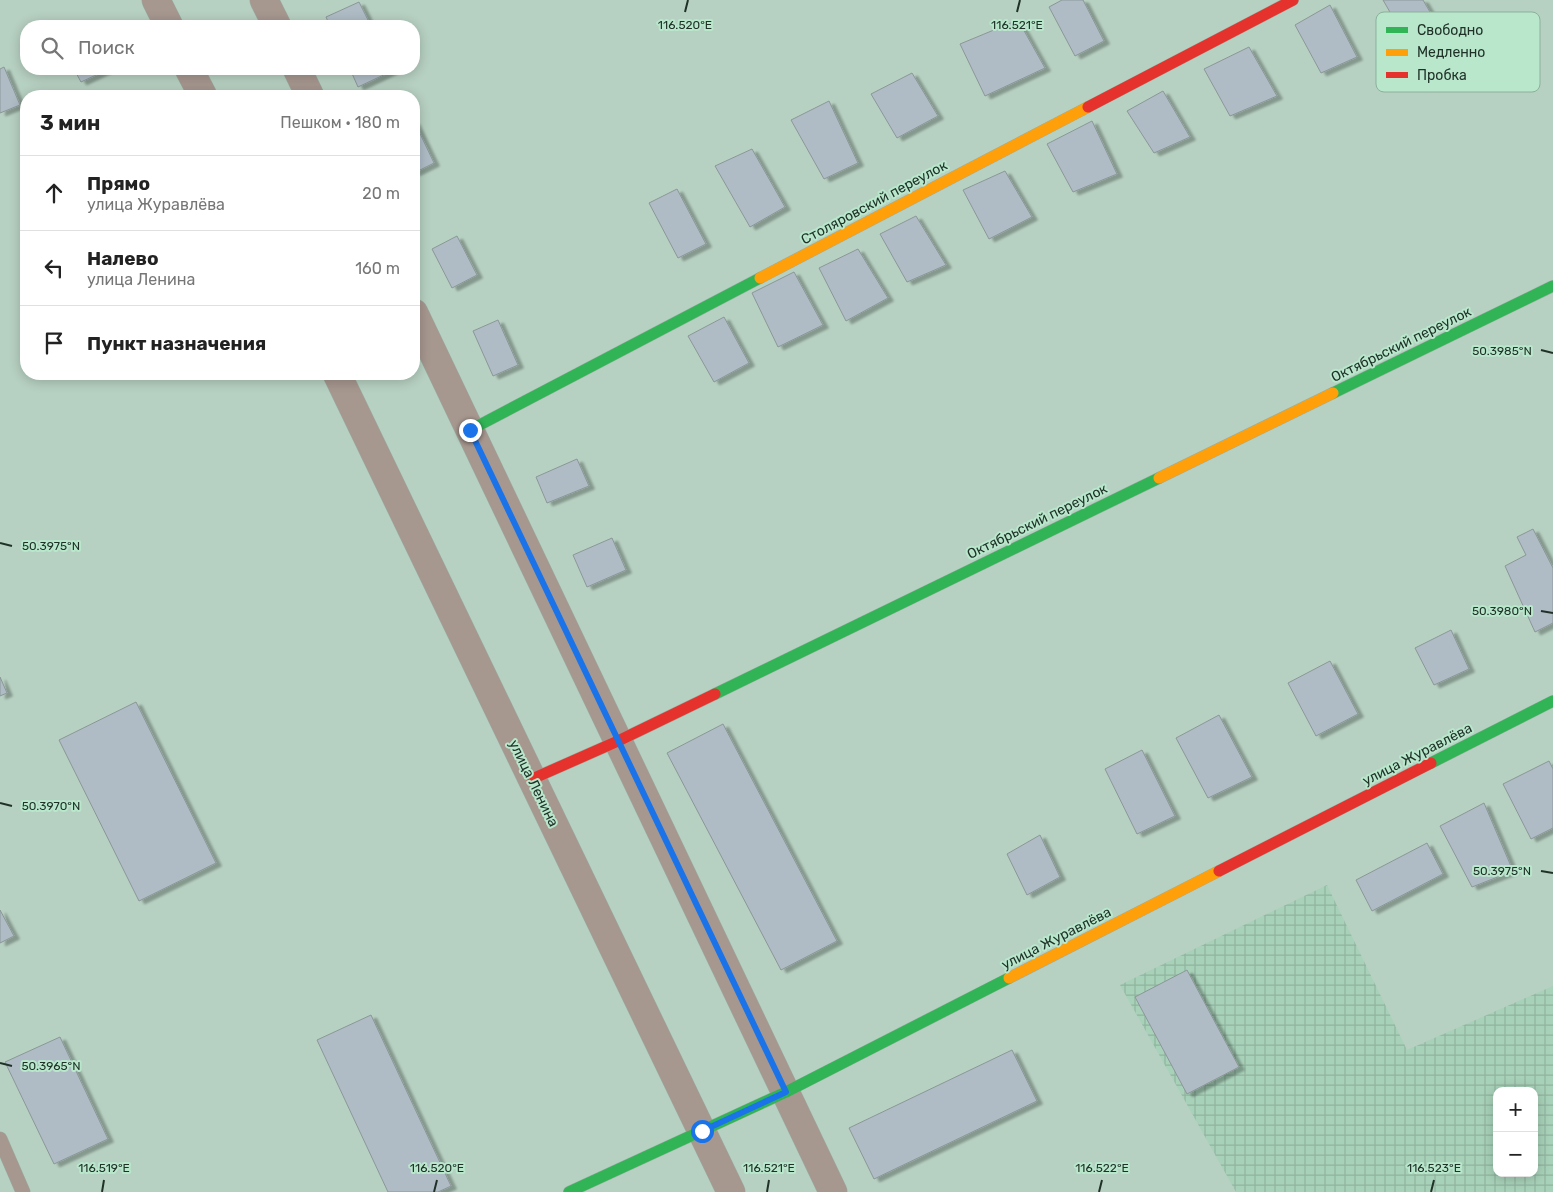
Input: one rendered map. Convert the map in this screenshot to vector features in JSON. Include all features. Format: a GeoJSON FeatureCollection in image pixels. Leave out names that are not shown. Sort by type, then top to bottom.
{"type":"FeatureCollection","features":[{"type":"Feature","properties":{"kind":"street"},"geometry":{"type":"LineString","coordinates":[[156,0],[166,20]]}},
{"type":"Feature","properties":{"kind":"street"},"geometry":{"type":"LineString","coordinates":[[264,0],[273,20]]}},
{"type":"Feature","properties":{"kind":"street","name":"Столяровский переулок"},"geometry":{"type":"LineString","coordinates":[[470,430],[1293,0]]}},
{"type":"Feature","properties":{"kind":"street"},"geometry":{"type":"LineString","coordinates":[[193,75],[200,90]]}},
{"type":"Feature","properties":{"kind":"street"},"geometry":{"type":"LineString","coordinates":[[300,75],[307,90]]}},
{"type":"Feature","properties":{"kind":"street","name":"Октябрьский переулок"},"geometry":{"type":"LineString","coordinates":[[532,779],[618,741],[1553,286]]}},
{"type":"Feature","properties":{"kind":"street"},"geometry":{"type":"LineString","coordinates":[[420,326],[834,1192]]}},
{"type":"Feature","properties":{"kind":"street","name":"улица Ленина"},"geometry":{"type":"LineString","coordinates":[[340,380],[731,1192]]}},
{"type":"Feature","properties":{"kind":"street","name":"улица Журавлёва"},"geometry":{"type":"LineString","coordinates":[[569,1192],[786,1092],[1553,702]]}},
{"type":"Feature","properties":{"kind":"lane"},"geometry":{"type":"LineString","coordinates":[[0,1139],[23,1192]]}},
{"type":"Feature","properties":{"kind":"shaded area"},"geometry":{"type":"Polygon","coordinates":[[[1327,885],[1407,1050],[1553,986],[1553,1192],[1236,1192],[1120,985],[1327,885]]]}},
{"type":"Feature","properties":{"kind":"building"},"geometry":{"type":"Polygon","coordinates":[[[1062,0],[1083,0],[1104,41],[1075,56],[1049,7],[1062,0]]]}},
{"type":"Feature","properties":{"kind":"building"},"geometry":{"type":"Polygon","coordinates":[[[1383,0],[1423,0],[1430,12],[1390,12],[1383,0]]]}},
{"type":"Feature","properties":{"kind":"building"},"geometry":{"type":"Polygon","coordinates":[[[359,2],[368,20],[327,20],[326,17],[359,2]]]}},
{"type":"Feature","properties":{"kind":"building"},"geometry":{"type":"Polygon","coordinates":[[[1330,5],[1357,57],[1321,73],[1295,25],[1330,5]]]}},
{"type":"Feature","properties":{"kind":"building"},"geometry":{"type":"Polygon","coordinates":[[[1018,20],[1045,68],[985,96],[960,44],[1018,20]]]}},
{"type":"Feature","properties":{"kind":"building"},"geometry":{"type":"Polygon","coordinates":[[[1249,47],[1277,96],[1230,116],[1204,69],[1249,47]]]}},
{"type":"Feature","properties":{"kind":"building"},"geometry":{"type":"Polygon","coordinates":[[[4,67],[20,105],[0,113],[0,69],[4,67]]]}},
{"type":"Feature","properties":{"kind":"building"},"geometry":{"type":"Polygon","coordinates":[[[912,73],[938,116],[897,138],[871,94],[912,73]]]}},
{"type":"Feature","properties":{"kind":"building"},"geometry":{"type":"Polygon","coordinates":[[[77,75],[96,75],[81,82],[77,75]]]}},
{"type":"Feature","properties":{"kind":"building"},"geometry":{"type":"Polygon","coordinates":[[[353,75],[384,75],[358,87],[353,75]]]}},
{"type":"Feature","properties":{"kind":"building"},"geometry":{"type":"Polygon","coordinates":[[[1163,91],[1190,137],[1154,153],[1127,111],[1163,91]]]}},
{"type":"Feature","properties":{"kind":"building"},"geometry":{"type":"Polygon","coordinates":[[[829,101],[858,163],[824,179],[791,120],[829,101]]]}},
{"type":"Feature","properties":{"kind":"building"},"geometry":{"type":"Polygon","coordinates":[[[1092,121],[1117,174],[1073,192],[1047,144],[1092,121]]]}},
{"type":"Feature","properties":{"kind":"building"},"geometry":{"type":"Polygon","coordinates":[[[420,134],[434,163],[420,170],[420,134]]]}},
{"type":"Feature","properties":{"kind":"building"},"geometry":{"type":"Polygon","coordinates":[[[752,149],[785,207],[750,227],[715,166],[752,149]]]}},
{"type":"Feature","properties":{"kind":"building"},"geometry":{"type":"Polygon","coordinates":[[[1005,171],[1032,217],[989,239],[963,190],[1005,171]]]}},
{"type":"Feature","properties":{"kind":"building"},"geometry":{"type":"Polygon","coordinates":[[[677,189],[706,244],[678,258],[649,203],[677,189]]]}},
{"type":"Feature","properties":{"kind":"building"},"geometry":{"type":"Polygon","coordinates":[[[916,216],[946,265],[907,282],[880,234],[916,216]]]}},
{"type":"Feature","properties":{"kind":"building"},"geometry":{"type":"Polygon","coordinates":[[[457,236],[477,275],[452,288],[432,249],[457,236]]]}},
{"type":"Feature","properties":{"kind":"building"},"geometry":{"type":"Polygon","coordinates":[[[858,249],[888,298],[846,321],[819,268],[858,249]]]}},
{"type":"Feature","properties":{"kind":"building"},"geometry":{"type":"Polygon","coordinates":[[[794,272],[823,325],[778,347],[752,293],[794,272]]]}},
{"type":"Feature","properties":{"kind":"building"},"geometry":{"type":"Polygon","coordinates":[[[724,317],[749,363],[714,382],[688,336],[724,317]]]}},
{"type":"Feature","properties":{"kind":"building"},"geometry":{"type":"Polygon","coordinates":[[[498,320],[518,365],[493,376],[473,331],[498,320]]]}},
{"type":"Feature","properties":{"kind":"building"},"geometry":{"type":"Polygon","coordinates":[[[577,459],[589,486],[547,503],[536,477],[577,459]]]}},
{"type":"Feature","properties":{"kind":"building"},"geometry":{"type":"Polygon","coordinates":[[[1533,529],[1553,568],[1553,623],[1535,632],[1505,566],[1526,555],[1517,537],[1533,529]]]}},
{"type":"Feature","properties":{"kind":"building"},"geometry":{"type":"Polygon","coordinates":[[[612,538],[626,570],[587,587],[573,555],[612,538]]]}},
{"type":"Feature","properties":{"kind":"building"},"geometry":{"type":"Polygon","coordinates":[[[1451,630],[1469,669],[1434,685],[1415,648],[1451,630]]]}},
{"type":"Feature","properties":{"kind":"building"},"geometry":{"type":"Polygon","coordinates":[[[1330,661],[1358,714],[1316,736],[1288,683],[1330,661]]]}},
{"type":"Feature","properties":{"kind":"building"},"geometry":{"type":"Polygon","coordinates":[[[0,677],[7,693],[0,696],[0,677]]]}},
{"type":"Feature","properties":{"kind":"building"},"geometry":{"type":"Polygon","coordinates":[[[136,702],[216,863],[139,901],[59,740],[136,702]]]}},
{"type":"Feature","properties":{"kind":"building"},"geometry":{"type":"Polygon","coordinates":[[[1219,715],[1252,777],[1208,798],[1176,738],[1219,715]]]}},
{"type":"Feature","properties":{"kind":"building"},"geometry":{"type":"Polygon","coordinates":[[[723,724],[837,941],[781,970],[667,753],[723,724]]]}},
{"type":"Feature","properties":{"kind":"building"},"geometry":{"type":"Polygon","coordinates":[[[1142,750],[1175,816],[1137,834],[1105,769],[1142,750]]]}},
{"type":"Feature","properties":{"kind":"building"},"geometry":{"type":"Polygon","coordinates":[[[1549,761],[1553,769],[1553,828],[1531,839],[1503,784],[1549,761]]]}},
{"type":"Feature","properties":{"kind":"building"},"geometry":{"type":"Polygon","coordinates":[[[1484,803],[1513,871],[1472,887],[1440,826],[1484,803]]]}},
{"type":"Feature","properties":{"kind":"building"},"geometry":{"type":"Polygon","coordinates":[[[1040,835],[1060,877],[1027,895],[1007,854],[1040,835]]]}},
{"type":"Feature","properties":{"kind":"building"},"geometry":{"type":"Polygon","coordinates":[[[1427,843],[1443,874],[1372,911],[1356,880],[1427,843]]]}},
{"type":"Feature","properties":{"kind":"building"},"geometry":{"type":"Polygon","coordinates":[[[0,910],[14,936],[0,943],[0,910]]]}},
{"type":"Feature","properties":{"kind":"building"},"geometry":{"type":"Polygon","coordinates":[[[1187,970],[1239,1067],[1187,1094],[1135,997],[1187,970]]]}},
{"type":"Feature","properties":{"kind":"building"},"geometry":{"type":"Polygon","coordinates":[[[371,1015],[451,1186],[438,1192],[388,1192],[317,1040],[371,1015]]]}},
{"type":"Feature","properties":{"kind":"building"},"geometry":{"type":"Polygon","coordinates":[[[60,1037],[108,1139],[54,1164],[5,1062],[60,1037]]]}},
{"type":"Feature","properties":{"kind":"building"},"geometry":{"type":"Polygon","coordinates":[[[1012,1050],[1037,1101],[874,1179],[849,1128],[1012,1050]]]}},
{"type":"Feature","properties":{"kind":"traffic: fast"},"geometry":{"type":"LineString","coordinates":[[470,430],[760,278]]}},
{"type":"Feature","properties":{"kind":"traffic: fast"},"geometry":{"type":"LineString","coordinates":[[1333,393],[1553,286]]}},
{"type":"Feature","properties":{"kind":"traffic: fast"},"geometry":{"type":"LineString","coordinates":[[715,694],[1159,478]]}},
{"type":"Feature","properties":{"kind":"traffic: fast"},"geometry":{"type":"LineString","coordinates":[[1431,763],[1553,701]]}},
{"type":"Feature","properties":{"kind":"traffic: fast"},"geometry":{"type":"LineString","coordinates":[[569,1192],[786,1092],[1009,978]]}},
{"type":"Feature","properties":{"kind":"traffic: slow"},"geometry":{"type":"LineString","coordinates":[[760,278],[1088,107]]}},
{"type":"Feature","properties":{"kind":"traffic: slow"},"geometry":{"type":"LineString","coordinates":[[1159,478],[1333,393]]}},
{"type":"Feature","properties":{"kind":"traffic: slow"},"geometry":{"type":"LineString","coordinates":[[1009,978],[1219,871]]}},
{"type":"Feature","properties":{"kind":"traffic: jam"},"geometry":{"type":"LineString","coordinates":[[1088,107],[1293,0]]}},
{"type":"Feature","properties":{"kind":"traffic: jam"},"geometry":{"type":"LineString","coordinates":[[532,779],[618,741],[715,694]]}},
{"type":"Feature","properties":{"kind":"traffic: jam"},"geometry":{"type":"LineString","coordinates":[[1219,871],[1431,763]]}},
{"type":"Feature","properties":{"kind":"route"},"geometry":{"type":"LineString","coordinates":[[470,430],[786,1092],[702,1131]]}}]}
